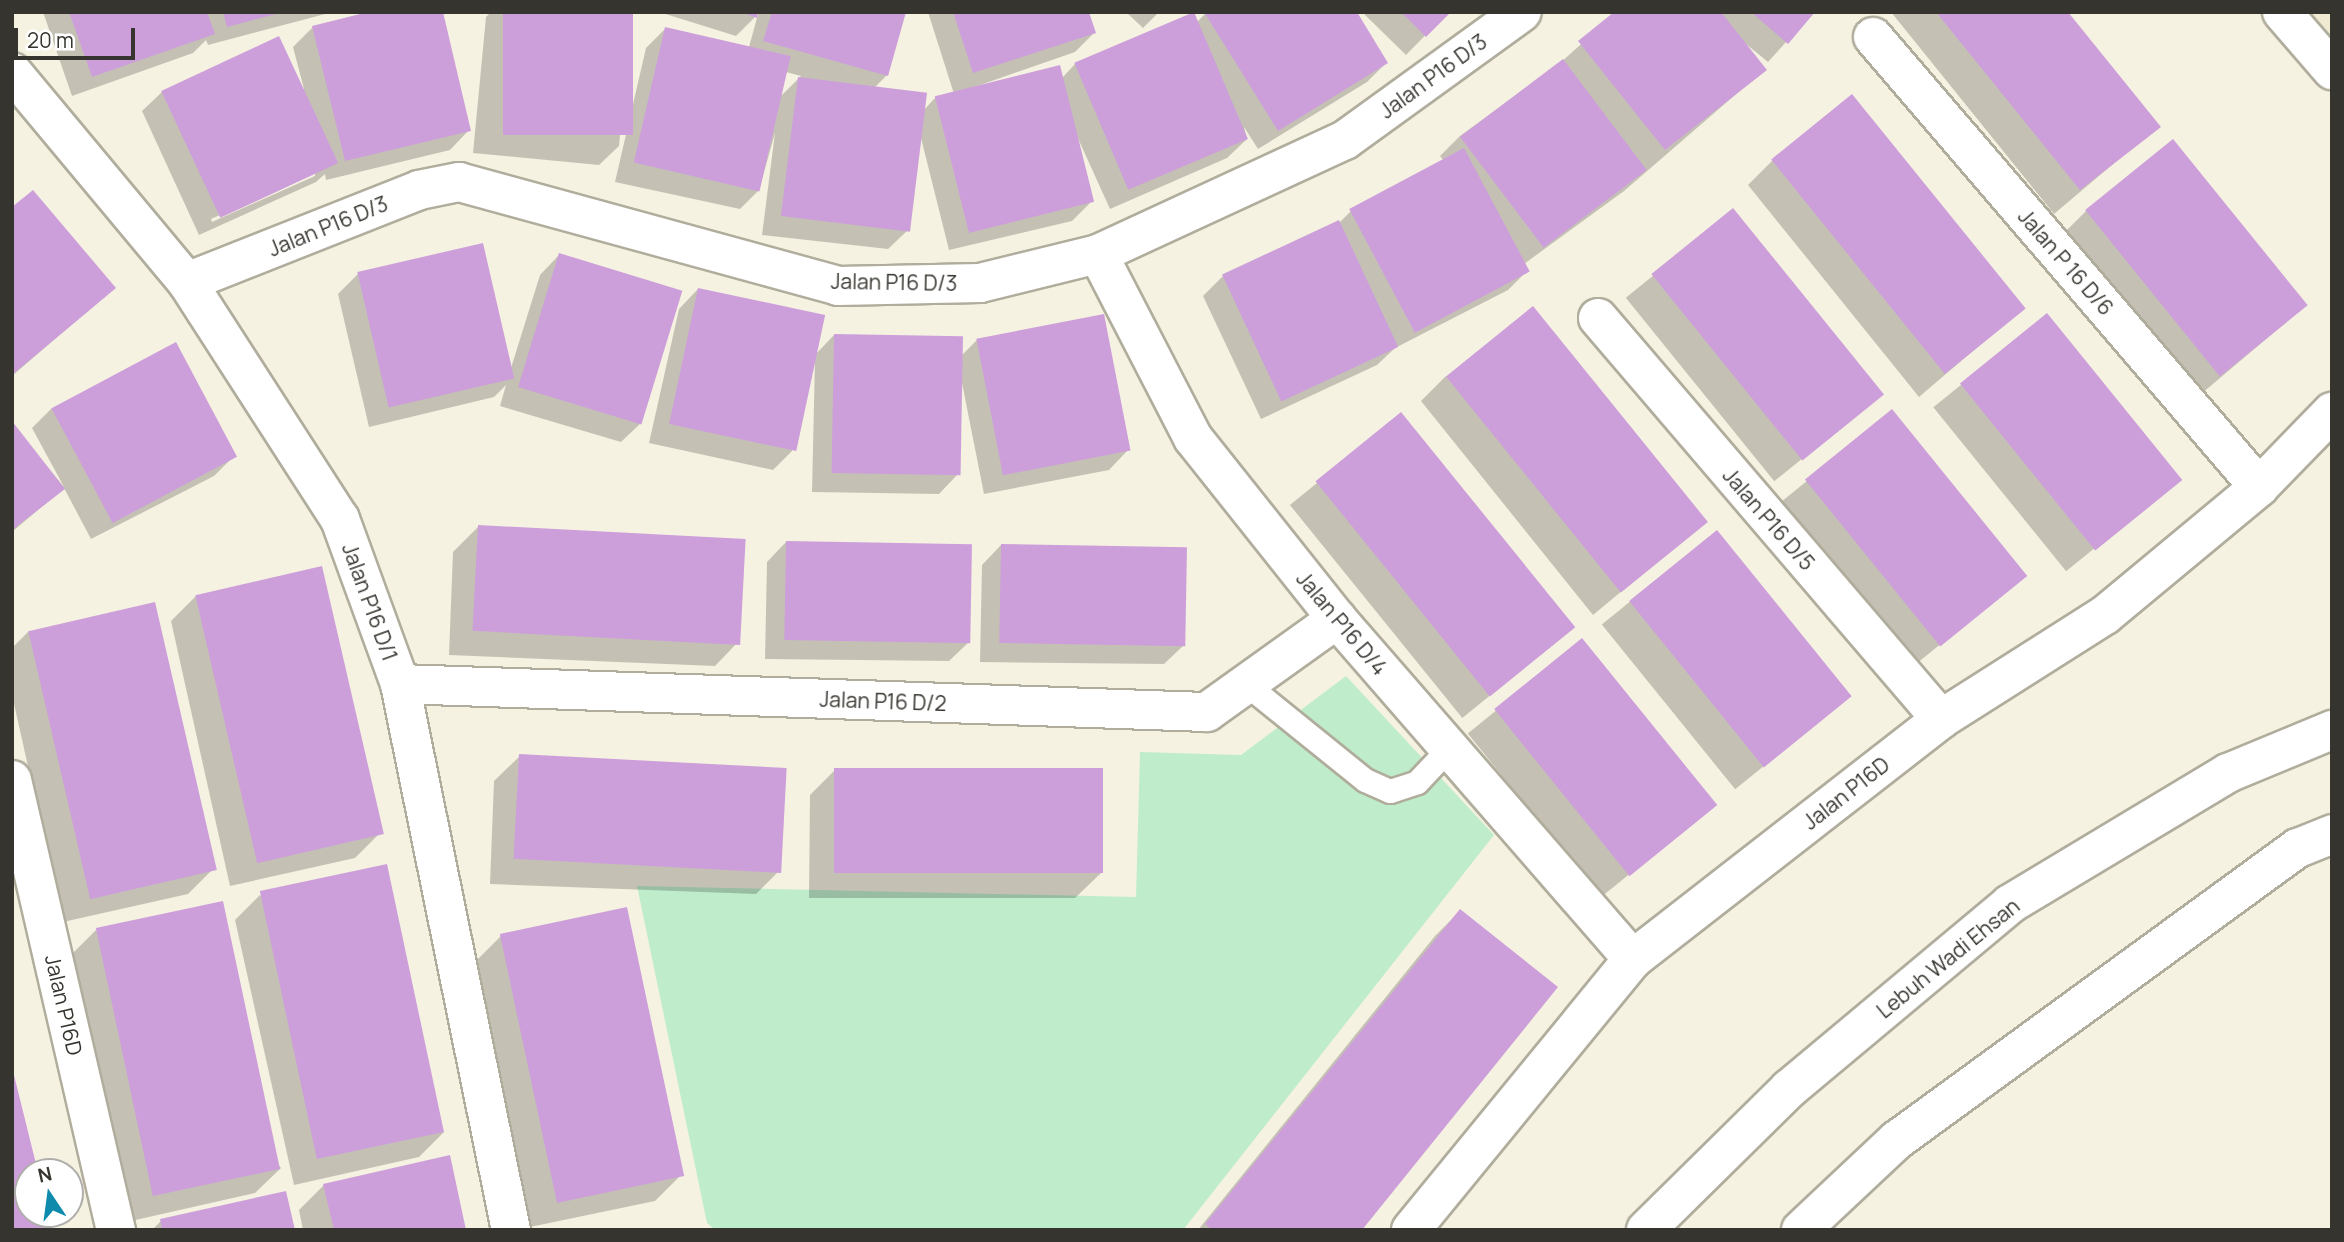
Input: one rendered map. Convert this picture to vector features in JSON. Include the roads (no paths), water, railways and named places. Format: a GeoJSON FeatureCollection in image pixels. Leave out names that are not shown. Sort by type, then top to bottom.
{"type":"FeatureCollection","features":[{"type":"Feature","properties":{"kind":"street","name":"Jalan P16 D/3"},"geometry":{"type":"LineString","coordinates":[[187,282],[419,190],[459,182],[838,286],[980,283],[1098,254],[1345,139],[1522,12]]}},
{"type":"Feature","properties":{"kind":"street"},"geometry":{"type":"LineString","coordinates":[[2282,12],[2332,70]]}},
{"type":"Feature","properties":{"kind":"street","name":"Jalan P 16 D/6"},"geometry":{"type":"LineString","coordinates":[[1873,37],[2259,488]]}},
{"type":"Feature","properties":{"kind":"street","name":"Jalan P16 D/1"},"geometry":{"type":"LineString","coordinates":[[12,72],[187,282],[340,519],[400,684],[511,1230]]}},
{"type":"Feature","properties":{"kind":"street","name":"Jalan P16 D/4"},"geometry":{"type":"LineString","coordinates":[[1098,254],[1193,438],[1337,619],[1633,959]]}},
{"type":"Feature","properties":{"kind":"street","name":"Jalan P16 D/5"},"geometry":{"type":"LineString","coordinates":[[1598,318],[1941,719]]}},
{"type":"Feature","properties":{"kind":"street","name":"Jalan P16D"},"geometry":{"type":"LineString","coordinates":[[1411,1230],[1633,959],[1941,719],[2105,615],[2259,488],[2332,412]]}},
{"type":"Feature","properties":{"kind":"street","name":"Jalan P16 D/2"},"geometry":{"type":"LineString","coordinates":[[400,684],[1207,712],[1337,619]]}},
{"type":"Feature","properties":{"kind":"street","name":"Lebuh Wadi Ehsan"},"geometry":{"type":"LineString","coordinates":[[1646,1230],[1789,1088],[2010,904],[2228,774],[2332,730]]}},
{"type":"Feature","properties":{"kind":"street","name":"Jalan P16D"},"geometry":{"type":"LineString","coordinates":[[12,780],[116,1230]]}},
{"type":"Feature","properties":{"kind":"street"},"geometry":{"type":"LineString","coordinates":[[1801,1230],[1908,1132],[2298,848],[2332,834]]}},
{"type":"Feature","properties":{"kind":"lane"},"geometry":{"type":"LineString","coordinates":[[1247,684],[1364,780],[1390,791],[1417,782],[1450,748]]}}]}
